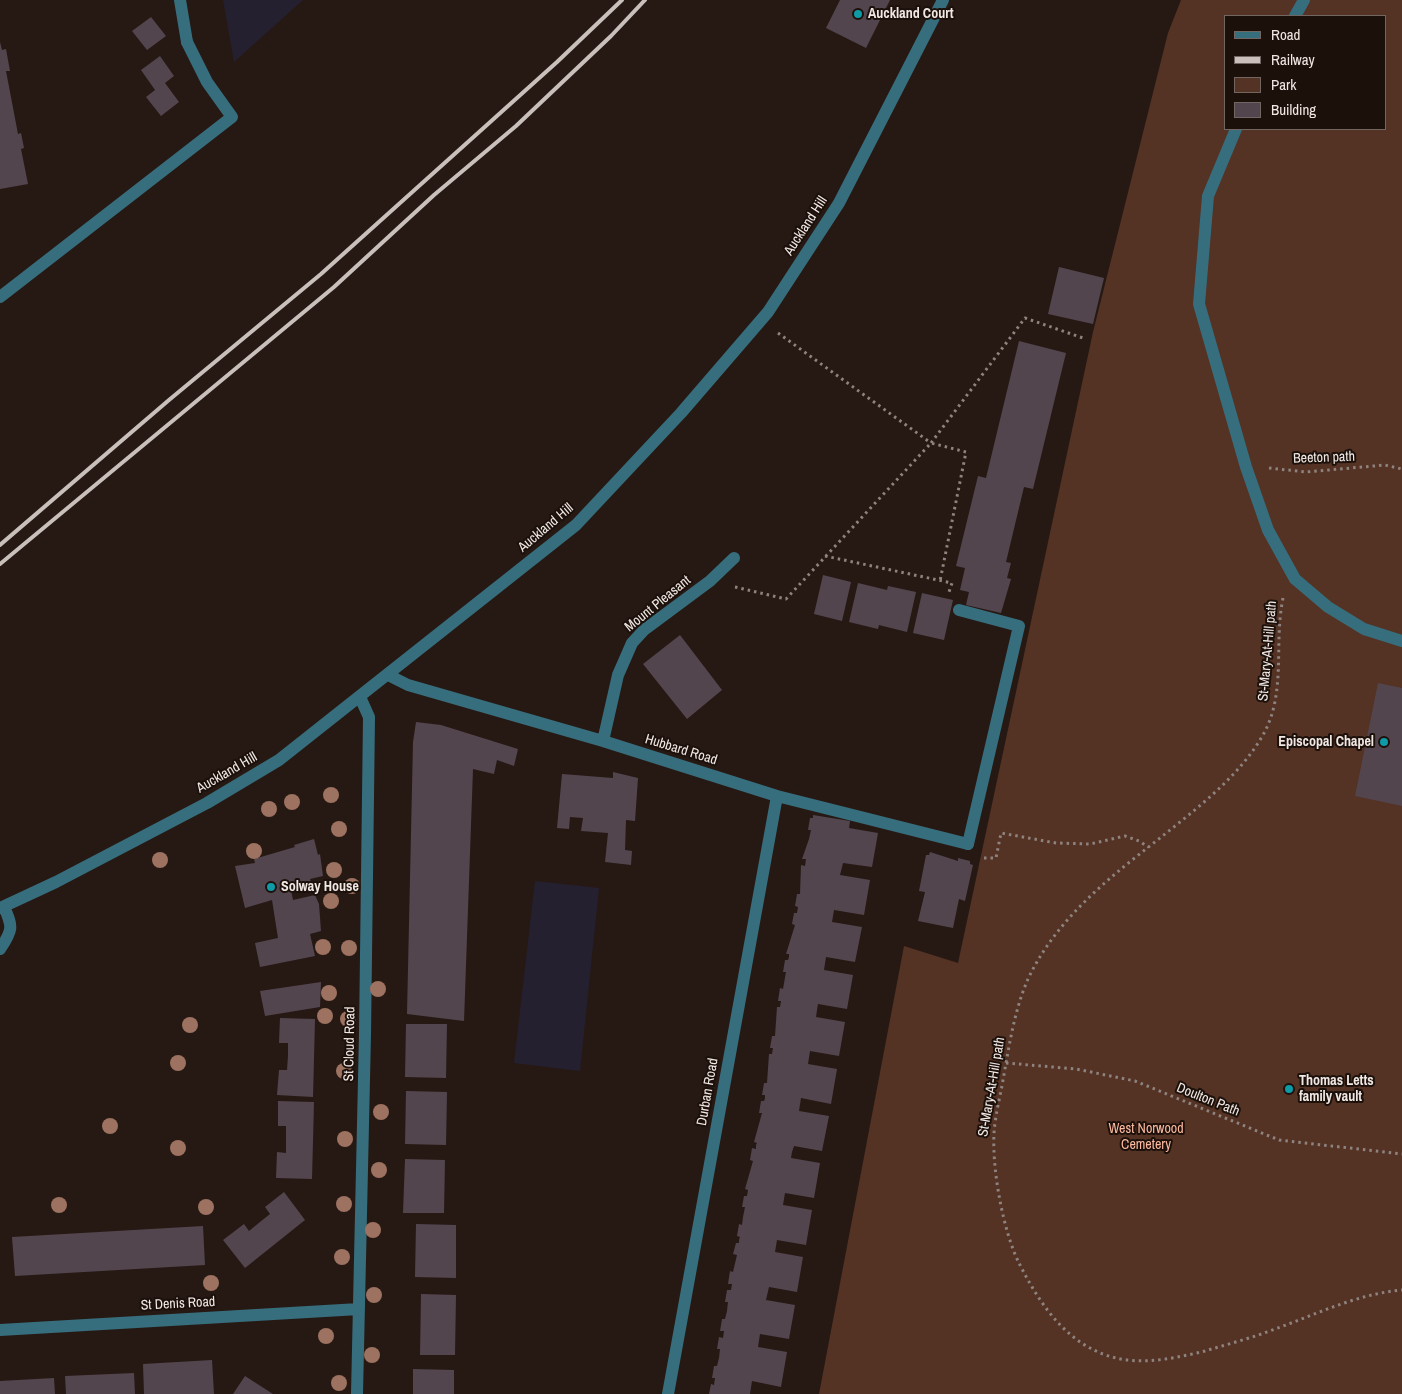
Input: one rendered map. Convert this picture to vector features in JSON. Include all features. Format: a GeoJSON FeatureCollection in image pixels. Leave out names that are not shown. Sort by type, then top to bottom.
{"type":"FeatureCollection","features":[{"type":"Feature","properties":{"kind":"street"},"geometry":{"type":"LineString","coordinates":[[0,297],[232,118],[207,82],[187,42],[180,0]]}},
{"type":"Feature","properties":{"kind":"street","name":"Auckland Hill"},"geometry":{"type":"LineString","coordinates":[[2,907],[80,870],[246,780],[279,760],[576,525],[682,413],[761,321],[839,203],[943,0]]}},
{"type":"Feature","properties":{"kind":"street"},"geometry":{"type":"LineString","coordinates":[[1295,15],[1304,0]]}},
{"type":"Feature","properties":{"kind":"street"},"geometry":{"type":"LineString","coordinates":[[1236,130],[1208,196],[1200,304],[1246,467],[1268,530],[1295,579],[1328,607],[1364,628],[1402,641]]}},
{"type":"Feature","properties":{"kind":"street","name":"Mount Pleasant"},"geometry":{"type":"LineString","coordinates":[[603,741],[618,675],[632,643],[644,630],[710,581],[734,558]]}},
{"type":"Feature","properties":{"kind":"street"},"geometry":{"type":"LineString","coordinates":[[960,610],[1019,626],[968,844]]}},
{"type":"Feature","properties":{"kind":"street","name":"Hubbard Road"},"geometry":{"type":"LineString","coordinates":[[388,675],[408,685],[603,741],[777,796],[968,844]]}},
{"type":"Feature","properties":{"kind":"street","name":"St Cloud Road"},"geometry":{"type":"LineString","coordinates":[[357,1394],[370,717],[360,697]]}},
{"type":"Feature","properties":{"kind":"street","name":"Durban Road"},"geometry":{"type":"LineString","coordinates":[[668,1394],[777,796]]}},
{"type":"Feature","properties":{"kind":"street"},"geometry":{"type":"LineString","coordinates":[[0,949],[11,931],[11,923],[2,907]]}},
{"type":"Feature","properties":{"kind":"street","name":"St Denis Road"},"geometry":{"type":"LineString","coordinates":[[0,1330],[359,1309]]}},
{"type":"Feature","properties":{"kind":"path"},"geometry":{"type":"LineString","coordinates":[[710,581],[786,599],[931,443],[1025,318],[1083,338]]}},
{"type":"Feature","properties":{"kind":"path"},"geometry":{"type":"LineString","coordinates":[[761,321],[931,443],[966,452],[940,580]]}},
{"type":"Feature","properties":{"kind":"path","name":"Beeton path"},"geometry":{"type":"LineString","coordinates":[[1246,467],[1306,472],[1385,465],[1402,469]]}},
{"type":"Feature","properties":{"kind":"path"},"geometry":{"type":"LineString","coordinates":[[825,556],[952,583],[949,592],[963,596],[960,610]]}},
{"type":"Feature","properties":{"kind":"path","name":"St-Mary-At-Hill path"},"geometry":{"type":"LineString","coordinates":[[1295,579],[1284,592],[1278,693],[1267,729],[1241,766],[1220,788],[1081,904],[1058,930],[1040,956],[1023,993],[1006,1063],[994,1129],[993,1149],[997,1184],[1014,1254],[1028,1281],[1056,1322],[1068,1335],[1091,1350],[1111,1357],[1130,1360],[1182,1357],[1272,1331],[1375,1292],[1402,1290]]}},
{"type":"Feature","properties":{"kind":"path"},"geometry":{"type":"LineString","coordinates":[[968,844],[982,858],[996,858],[1002,833],[1056,843],[1090,844],[1125,836],[1139,840],[1148,847]]}},
{"type":"Feature","properties":{"kind":"path","name":"Doulton Path"},"geometry":{"type":"LineString","coordinates":[[1006,1063],[1076,1069],[1135,1081],[1279,1140],[1402,1154]]}},
{"type":"Feature","properties":{"kind":"shaded area"},"geometry":{"type":"Polygon","coordinates":[[[223,0],[303,0],[234,62],[223,0]]]}},
{"type":"Feature","properties":{"kind":"shaded area"},"geometry":{"type":"Polygon","coordinates":[[[535,881],[599,888],[580,1071],[514,1063],[535,881]]]}},
{"type":"Feature","properties":{"kind":"green space","name":"West Norwood Cemetery"},"geometry":{"type":"Polygon","coordinates":[[[1181,0],[1402,0],[1402,1394],[819,1394],[904,946],[958,963],[1093,332],[1168,33],[1181,0]]]}},
{"type":"Feature","properties":{"kind":"building","name":"Auckland Court"},"geometry":{"type":"Polygon","coordinates":[[[840,0],[890,0],[866,48],[826,28],[840,0]]]}},
{"type":"Feature","properties":{"kind":"building"},"geometry":{"type":"Polygon","coordinates":[[[151,17],[166,36],[147,50],[132,31],[151,17]]]}},
{"type":"Feature","properties":{"kind":"building"},"geometry":{"type":"Polygon","coordinates":[[[0,42],[2,50],[6,49],[10,71],[6,71],[18,134],[21,133],[24,148],[21,149],[28,184],[0,189],[0,42]]]}},
{"type":"Feature","properties":{"kind":"building"},"geometry":{"type":"Polygon","coordinates":[[[160,56],[174,76],[165,83],[179,102],[161,116],[146,97],[155,90],[141,70],[160,56]]]}},
{"type":"Feature","properties":{"kind":"building"},"geometry":{"type":"Polygon","coordinates":[[[1059,267],[1104,278],[1093,324],[1048,314],[1059,267]]]}},
{"type":"Feature","properties":{"kind":"building"},"geometry":{"type":"Polygon","coordinates":[[[1019,341],[1066,353],[1033,489],[1024,487],[1006,562],[1011,563],[1007,578],[1011,579],[1001,613],[966,605],[969,592],[960,590],[965,568],[956,566],[978,476],[986,478],[1019,341]]]}},
{"type":"Feature","properties":{"kind":"building"},"geometry":{"type":"Polygon","coordinates":[[[823,575],[851,582],[842,621],[814,614],[823,575]]]}},
{"type":"Feature","properties":{"kind":"building"},"geometry":{"type":"Polygon","coordinates":[[[858,583],[887,590],[888,586],[916,592],[907,632],[879,625],[878,629],[849,622],[858,583]]]}},
{"type":"Feature","properties":{"kind":"building"},"geometry":{"type":"Polygon","coordinates":[[[922,593],[953,600],[944,640],[913,633],[922,593]]]}},
{"type":"Feature","properties":{"kind":"building"},"geometry":{"type":"Polygon","coordinates":[[[680,635],[722,690],[687,719],[643,664],[680,635]]]}},
{"type":"Feature","properties":{"kind":"building","name":"Episcopal Chapel"},"geometry":{"type":"Polygon","coordinates":[[[1378,683],[1402,688],[1402,806],[1355,796],[1378,683]]]}},
{"type":"Feature","properties":{"kind":"building"},"geometry":{"type":"Polygon","coordinates":[[[416,722],[441,725],[518,749],[514,766],[497,760],[494,774],[473,769],[464,1021],[407,1014],[413,742],[416,722]]]}},
{"type":"Feature","properties":{"kind":"building"},"geometry":{"type":"Polygon","coordinates":[[[613,772],[638,778],[635,821],[626,820],[625,850],[632,851],[631,865],[605,862],[608,833],[581,831],[583,818],[570,817],[569,829],[557,828],[562,774],[613,778],[613,772]]]}},
{"type":"Feature","properties":{"kind":"building"},"geometry":{"type":"Polygon","coordinates":[[[813,815],[850,821],[849,828],[878,833],[872,867],[843,863],[840,875],[870,880],[864,915],[834,910],[832,922],[862,927],[855,962],[826,957],[824,970],[853,975],[847,1009],[818,1004],[816,1017],[845,1022],[839,1056],[810,1051],[808,1064],[837,1069],[831,1104],[801,1098],[799,1111],[829,1116],[822,1151],[794,1146],[792,1152],[791,1158],[820,1163],[814,1198],[785,1193],[783,1205],[812,1210],[806,1245],[777,1240],[775,1252],[803,1257],[797,1292],[769,1287],[766,1300],[795,1305],[789,1339],[760,1334],[758,1347],[787,1352],[781,1387],[752,1381],[750,1394],[709,1394],[711,1384],[714,1385],[715,1378],[712,1378],[714,1366],[717,1366],[719,1358],[720,1349],[717,1349],[719,1337],[723,1338],[724,1331],[720,1331],[722,1319],[725,1319],[727,1311],[728,1302],[725,1302],[727,1290],[731,1290],[732,1284],[728,1284],[730,1271],[733,1272],[737,1255],[733,1254],[736,1243],[739,1243],[740,1237],[737,1236],[739,1224],[742,1225],[745,1207],[742,1207],[744,1196],[747,1196],[748,1190],[745,1189],[753,1161],[750,1160],[752,1148],[756,1149],[757,1143],[754,1142],[762,1113],[759,1113],[761,1101],[764,1101],[765,1098],[765,1095],[762,1095],[764,1083],[767,1083],[769,1054],[772,1054],[773,1048],[770,1048],[772,1036],[775,1036],[777,1007],[780,1007],[781,1001],[778,1001],[780,988],[783,989],[786,972],[783,972],[785,960],[788,960],[789,957],[789,954],[786,954],[795,925],[792,924],[794,913],[797,913],[798,907],[795,906],[797,894],[800,894],[801,865],[805,866],[806,859],[802,859],[811,830],[808,830],[810,818],[813,818],[813,815]]]}},
{"type":"Feature","properties":{"kind":"building","name":"Solway House"},"geometry":{"type":"Polygon","coordinates":[[[314,839],[318,855],[320,854],[323,876],[310,879],[312,885],[291,890],[293,900],[315,895],[319,904],[321,931],[310,934],[315,956],[260,967],[255,943],[278,938],[272,900],[245,908],[235,866],[255,863],[254,859],[295,847],[294,845],[314,839]]]}},
{"type":"Feature","properties":{"kind":"building"},"geometry":{"type":"Polygon","coordinates":[[[930,852],[958,861],[958,858],[970,861],[970,864],[973,865],[965,901],[959,899],[953,928],[918,921],[925,892],[919,891],[926,855],[929,855],[930,852]]]}},
{"type":"Feature","properties":{"kind":"building"},"geometry":{"type":"Polygon","coordinates":[[[321,982],[320,1007],[265,1016],[260,991],[321,982]]]}},
{"type":"Feature","properties":{"kind":"building"},"geometry":{"type":"Polygon","coordinates":[[[280,1018],[315,1019],[313,1097],[277,1095],[279,1070],[287,1070],[288,1056],[288,1043],[279,1043],[280,1018]]]}},
{"type":"Feature","properties":{"kind":"building"},"geometry":{"type":"Polygon","coordinates":[[[406,1024],[447,1024],[446,1078],[405,1077],[406,1024]]]}},
{"type":"Feature","properties":{"kind":"building"},"geometry":{"type":"Polygon","coordinates":[[[406,1091],[447,1092],[446,1145],[405,1144],[406,1091]]]}},
{"type":"Feature","properties":{"kind":"building"},"geometry":{"type":"Polygon","coordinates":[[[278,1101],[314,1102],[312,1179],[276,1178],[277,1152],[286,1153],[286,1126],[278,1126],[278,1101]]]}},
{"type":"Feature","properties":{"kind":"building"},"geometry":{"type":"Polygon","coordinates":[[[405,1159],[445,1160],[444,1213],[403,1213],[405,1159]]]}},
{"type":"Feature","properties":{"kind":"building"},"geometry":{"type":"Polygon","coordinates":[[[284,1192],[305,1220],[245,1268],[223,1240],[244,1224],[249,1231],[270,1214],[265,1207],[284,1192]]]}},
{"type":"Feature","properties":{"kind":"building"},"geometry":{"type":"Polygon","coordinates":[[[416,1224],[456,1225],[456,1278],[415,1277],[416,1224]]]}},
{"type":"Feature","properties":{"kind":"building"},"geometry":{"type":"Polygon","coordinates":[[[203,1226],[205,1265],[15,1276],[12,1237],[203,1226]]]}},
{"type":"Feature","properties":{"kind":"building"},"geometry":{"type":"Polygon","coordinates":[[[421,1294],[456,1295],[455,1355],[420,1355],[421,1294]]]}},
{"type":"Feature","properties":{"kind":"building"},"geometry":{"type":"Polygon","coordinates":[[[212,1360],[214,1394],[144,1394],[143,1364],[212,1360]]]}},
{"type":"Feature","properties":{"kind":"building"},"geometry":{"type":"Polygon","coordinates":[[[413,1369],[454,1370],[454,1394],[413,1394],[413,1369]]]}},
{"type":"Feature","properties":{"kind":"building"},"geometry":{"type":"Polygon","coordinates":[[[134,1373],[135,1394],[66,1394],[65,1376],[134,1373]]]}},
{"type":"Feature","properties":{"kind":"building"},"geometry":{"type":"Polygon","coordinates":[[[245,1376],[273,1394],[233,1394],[245,1376]]]}},
{"type":"Feature","properties":{"kind":"building"},"geometry":{"type":"Polygon","coordinates":[[[54,1378],[55,1394],[0,1394],[0,1381],[54,1378]]]}},
{"type":"Feature","properties":{"kind":"railway"},"geometry":{"type":"LineString","coordinates":[[0,545],[169,400],[321,274],[557,62],[622,0]]}},
{"type":"Feature","properties":{"kind":"railway"},"geometry":{"type":"LineString","coordinates":[[0,564],[334,287],[434,195],[516,126],[611,36],[645,0]]}},
{"type":"Feature","properties":{"kind":"place","name":"Auckland Court"},"geometry":{"type":"Point","coordinates":[858,14]}},
{"type":"Feature","properties":{"kind":"place","name":"Episcopal Chapel"},"geometry":{"type":"Point","coordinates":[1384,742]}},
{"type":"Feature","properties":{"kind":"place","name":"Solway House"},"geometry":{"type":"Point","coordinates":[271,887]}},
{"type":"Feature","properties":{"kind":"place","name":"Thomas Letts family vault"},"geometry":{"type":"Point","coordinates":[1289,1089]}}]}
